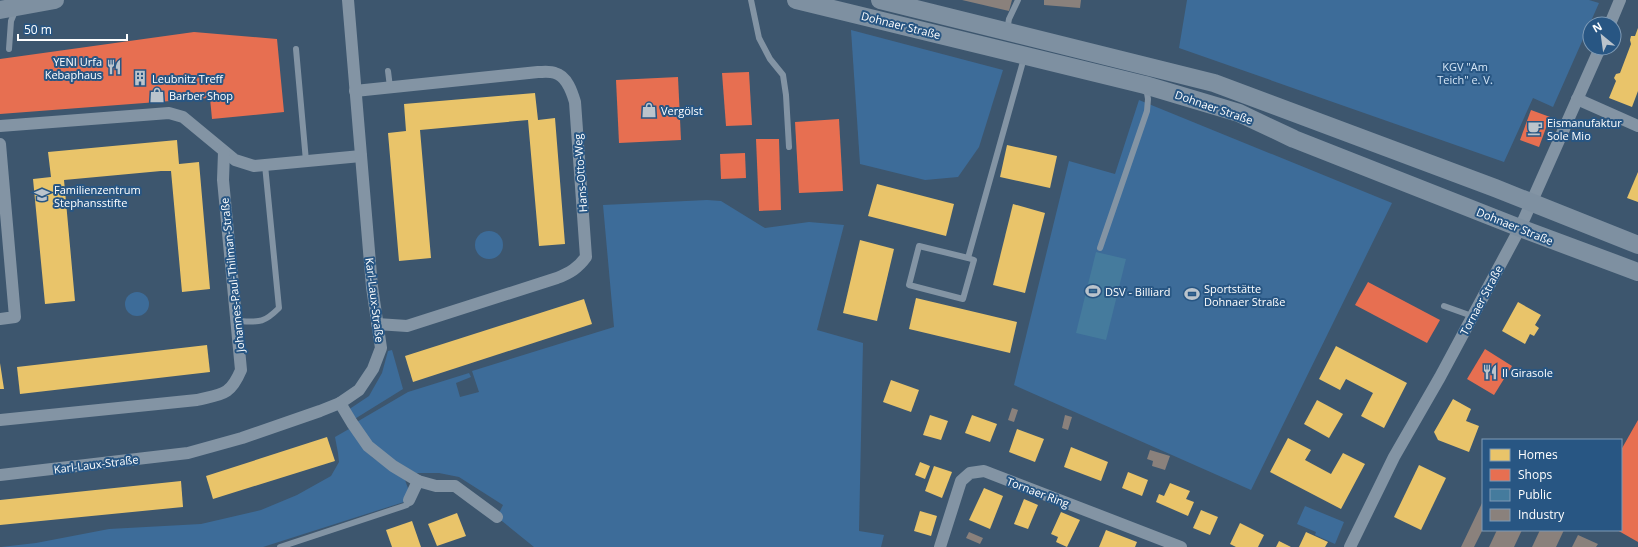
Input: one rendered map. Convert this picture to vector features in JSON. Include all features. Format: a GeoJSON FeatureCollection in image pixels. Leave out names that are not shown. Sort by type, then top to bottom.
{"type":"FeatureCollection","features":[{"type":"Feature","properties":{"kind":"main road"},"geometry":{"type":"LineString","coordinates":[[9,8],[55,0]]}},
{"type":"Feature","properties":{"kind":"main road","name":"Dohnaer Straße"},"geometry":{"type":"LineString","coordinates":[[796,0],[1145,85],[1239,114],[1294,140],[1638,272]]}},
{"type":"Feature","properties":{"kind":"main road","name":"Dohnaer Straße"},"geometry":{"type":"LineString","coordinates":[[880,0],[1214,83],[1453,172],[1638,245]]}},
{"type":"Feature","properties":{"kind":"street","name":"Karl-Laux-Straße"},"geometry":{"type":"LineString","coordinates":[[0,475],[188,454],[294,421],[340,403],[359,390],[373,369],[381,348],[372,287],[348,0]]}},
{"type":"Feature","properties":{"kind":"street"},"geometry":{"type":"LineString","coordinates":[[1613,16],[1620,0]]}},
{"type":"Feature","properties":{"kind":"street","name":"Tornaer Straße"},"geometry":{"type":"LineString","coordinates":[[1350,547],[1394,457],[1440,377],[1520,228],[1596,56]]}},
{"type":"Feature","properties":{"kind":"street","name":"Hans-Otto-Weg"},"geometry":{"type":"LineString","coordinates":[[355,91],[538,72],[556,73],[565,80],[572,91],[575,102],[586,256],[579,267],[567,274],[407,326],[377,324]]}},
{"type":"Feature","properties":{"kind":"street"},"geometry":{"type":"LineString","coordinates":[[1577,100],[1638,126]]}},
{"type":"Feature","properties":{"kind":"street"},"geometry":{"type":"LineString","coordinates":[[0,126],[169,113],[183,117],[235,160],[254,166],[361,156]]}},
{"type":"Feature","properties":{"kind":"street"},"geometry":{"type":"LineString","coordinates":[[0,144],[15,317],[0,319]]}},
{"type":"Feature","properties":{"kind":"street","name":"Johannes-Paul-Thilman-Straße"},"geometry":{"type":"LineString","coordinates":[[0,420],[197,400],[226,394],[236,382],[241,370],[223,180],[224,152]]}},
{"type":"Feature","properties":{"kind":"street"},"geometry":{"type":"LineString","coordinates":[[340,403],[368,446],[393,466],[418,481],[436,486],[455,486],[497,517]]}},
{"type":"Feature","properties":{"kind":"street","name":"Tornaer Ring"},"geometry":{"type":"LineString","coordinates":[[940,547],[961,481],[970,473],[984,471],[1151,541],[1181,547]]}},
{"type":"Feature","properties":{"kind":"street"},"geometry":{"type":"LineString","coordinates":[[409,500],[418,481]]}},
{"type":"Feature","properties":{"kind":"lane"},"geometry":{"type":"LineString","coordinates":[[751,0],[759,38],[770,59],[783,75],[786,95],[789,147]]}},
{"type":"Feature","properties":{"kind":"lane"},"geometry":{"type":"LineString","coordinates":[[1007,32],[1009,19],[1018,0]]}},
{"type":"Feature","properties":{"kind":"lane"},"geometry":{"type":"LineString","coordinates":[[9,8],[11,21],[10,49]]}},
{"type":"Feature","properties":{"kind":"lane"},"geometry":{"type":"LineString","coordinates":[[296,49],[306,161]]}},
{"type":"Feature","properties":{"kind":"lane"},"geometry":{"type":"LineString","coordinates":[[968,258],[1025,56]]}},
{"type":"Feature","properties":{"kind":"lane"},"geometry":{"type":"LineString","coordinates":[[388,71],[390,87]]}},
{"type":"Feature","properties":{"kind":"lane"},"geometry":{"type":"LineString","coordinates":[[1100,248],[1147,111],[1148,99],[1145,85]]}},
{"type":"Feature","properties":{"kind":"lane"},"geometry":{"type":"LineString","coordinates":[[236,321],[257,322],[268,318],[279,308],[265,165]]}},
{"type":"Feature","properties":{"kind":"lane"},"geometry":{"type":"LineString","coordinates":[[919,246],[968,258],[974,260],[963,299],[909,285],[919,246]]}},
{"type":"Feature","properties":{"kind":"lane"},"geometry":{"type":"LineString","coordinates":[[1444,306],[1472,316]]}},
{"type":"Feature","properties":{"kind":"lane"},"geometry":{"type":"LineString","coordinates":[[280,547],[407,505],[409,500]]}},
{"type":"Feature","properties":{"kind":"green space","name":"KGV \"Am Teich\" e. V."},"geometry":{"type":"Polygon","coordinates":[[[1187,0],[1589,0],[1599,3],[1593,16],[1582,16],[1582,41],[1553,107],[1533,98],[1504,162],[1179,48],[1187,0]]]}},
{"type":"Feature","properties":{"kind":"green space"},"geometry":{"type":"Polygon","coordinates":[[[851,30],[1003,70],[979,147],[958,177],[925,180],[860,164],[851,30]]]}},
{"type":"Feature","properties":{"kind":"green space","name":"Sportstätte Dohnaer Straße"},"geometry":{"type":"Polygon","coordinates":[[[1139,100],[1392,203],[1251,490],[1014,385],[1069,161],[1115,174],[1139,100]]]}},
{"type":"Feature","properties":{"kind":"green space"},"geometry":{"type":"Polygon","coordinates":[[[707,200],[721,201],[765,228],[809,222],[844,225],[817,330],[863,343],[859,531],[884,535],[881,547],[534,547],[497,517],[503,505],[459,477],[439,473],[416,473],[374,448],[355,423],[408,392],[469,373],[471,377],[456,383],[460,397],[479,392],[472,371],[614,327],[603,205],[707,200]]]}},
{"type":"Feature","properties":{"kind":"green space"},"geometry":{"type":"Polygon","coordinates":[[[489,231],[499,235],[503,245],[499,255],[489,259],[479,255],[475,245],[479,235],[489,231]]]}},
{"type":"Feature","properties":{"kind":"green space"},"geometry":{"type":"Polygon","coordinates":[[[137,292],[145,296],[149,304],[145,312],[137,316],[129,312],[125,304],[129,296],[137,292]]]}},
{"type":"Feature","properties":{"kind":"green space"},"geometry":{"type":"Polygon","coordinates":[[[392,350],[403,389],[353,420],[348,410],[369,396],[382,373],[388,351],[392,350]]]}},
{"type":"Feature","properties":{"kind":"green space"},"geometry":{"type":"Polygon","coordinates":[[[349,429],[372,457],[405,480],[409,491],[407,501],[263,547],[1,547],[36,543],[109,529],[201,524],[261,510],[297,495],[331,476],[339,462],[335,437],[349,429]]]}},
{"type":"Feature","properties":{"kind":"green space"},"geometry":{"type":"Polygon","coordinates":[[[1305,506],[1344,522],[1335,544],[1315,535],[1316,532],[1297,524],[1305,506]]]}},
{"type":"Feature","properties":{"kind":"building: Homes"},"geometry":{"type":"Polygon","coordinates":[[[1638,28],[1638,91],[1632,107],[1609,98],[1616,81],[1614,78],[1616,74],[1620,73],[1631,44],[1631,36],[1635,36],[1638,28]]]}},
{"type":"Feature","properties":{"kind":"building: Homes"},"geometry":{"type":"Polygon","coordinates":[[[535,93],[538,120],[555,118],[565,244],[539,246],[528,120],[420,130],[431,258],[399,261],[388,133],[406,131],[404,104],[535,93]]]}},
{"type":"Feature","properties":{"kind":"building: Homes"},"geometry":{"type":"Polygon","coordinates":[[[177,140],[179,164],[199,162],[210,289],[182,292],[171,171],[161,171],[64,180],[75,301],[45,304],[33,179],[51,177],[48,152],[177,140]]]}},
{"type":"Feature","properties":{"kind":"building: Homes"},"geometry":{"type":"Polygon","coordinates":[[[1007,145],[1057,156],[1050,188],[1000,177],[1007,145]]]}},
{"type":"Feature","properties":{"kind":"building: Homes"},"geometry":{"type":"Polygon","coordinates":[[[1638,172],[1638,202],[1627,198],[1638,172]]]}},
{"type":"Feature","properties":{"kind":"building: Homes"},"geometry":{"type":"Polygon","coordinates":[[[877,184],[954,204],[946,236],[868,216],[877,184]]]}},
{"type":"Feature","properties":{"kind":"building: Homes"},"geometry":{"type":"Polygon","coordinates":[[[1013,204],[1045,213],[1025,293],[993,285],[1013,204]]]}},
{"type":"Feature","properties":{"kind":"building: Homes"},"geometry":{"type":"Polygon","coordinates":[[[860,240],[894,249],[877,321],[843,313],[860,240]]]}},
{"type":"Feature","properties":{"kind":"building: Homes"},"geometry":{"type":"Polygon","coordinates":[[[916,298],[1017,322],[1010,353],[909,329],[916,298]]]}},
{"type":"Feature","properties":{"kind":"building: Homes"},"geometry":{"type":"Polygon","coordinates":[[[584,299],[592,324],[413,382],[405,356],[584,299]]]}},
{"type":"Feature","properties":{"kind":"building: Homes"},"geometry":{"type":"Polygon","coordinates":[[[1518,302],[1541,315],[1535,325],[1539,328],[1534,336],[1530,334],[1525,344],[1502,331],[1518,302]]]}},
{"type":"Feature","properties":{"kind":"building: Homes"},"geometry":{"type":"Polygon","coordinates":[[[207,345],[210,372],[20,394],[17,367],[207,345]]]}},
{"type":"Feature","properties":{"kind":"building: Homes"},"geometry":{"type":"Polygon","coordinates":[[[1336,346],[1407,383],[1384,428],[1361,416],[1373,393],[1346,379],[1340,390],[1319,379],[1336,346]]]}},
{"type":"Feature","properties":{"kind":"building: Homes"},"geometry":{"type":"Polygon","coordinates":[[[0,363],[4,389],[0,389],[0,363]]]}},
{"type":"Feature","properties":{"kind":"building: Homes"},"geometry":{"type":"Polygon","coordinates":[[[891,380],[919,390],[911,412],[883,402],[891,380]]]}},
{"type":"Feature","properties":{"kind":"building: Homes"},"geometry":{"type":"Polygon","coordinates":[[[1453,399],[1471,409],[1466,421],[1479,426],[1469,452],[1438,440],[1434,432],[1453,399]]]}},
{"type":"Feature","properties":{"kind":"building: Homes"},"geometry":{"type":"Polygon","coordinates":[[[1317,400],[1343,414],[1329,438],[1304,424],[1317,400]]]}},
{"type":"Feature","properties":{"kind":"building: Homes"},"geometry":{"type":"Polygon","coordinates":[[[930,415],[948,421],[941,440],[923,435],[930,415]]]}},
{"type":"Feature","properties":{"kind":"building: Homes"},"geometry":{"type":"Polygon","coordinates":[[[972,415],[997,424],[990,442],[965,433],[972,415]]]}},
{"type":"Feature","properties":{"kind":"building: Homes"},"geometry":{"type":"Polygon","coordinates":[[[1017,429],[1044,439],[1035,462],[1009,452],[1017,429]]]}},
{"type":"Feature","properties":{"kind":"building: Homes"},"geometry":{"type":"Polygon","coordinates":[[[327,437],[335,461],[213,499],[206,476],[327,437]]]}},
{"type":"Feature","properties":{"kind":"building: Homes"},"geometry":{"type":"Polygon","coordinates":[[[1288,438],[1311,450],[1305,460],[1331,474],[1343,453],[1365,464],[1341,509],[1270,472],[1288,438]]]}},
{"type":"Feature","properties":{"kind":"building: Homes"},"geometry":{"type":"Polygon","coordinates":[[[1071,447],[1108,462],[1101,481],[1064,467],[1071,447]]]}},
{"type":"Feature","properties":{"kind":"building: Homes"},"geometry":{"type":"Polygon","coordinates":[[[920,462],[930,466],[925,479],[915,475],[920,462]]]}},
{"type":"Feature","properties":{"kind":"building: Homes"},"geometry":{"type":"Polygon","coordinates":[[[1419,465],[1446,478],[1421,530],[1394,517],[1419,465]]]}},
{"type":"Feature","properties":{"kind":"building: Homes"},"geometry":{"type":"Polygon","coordinates":[[[934,466],[952,472],[942,498],[925,491],[934,466]]]}},
{"type":"Feature","properties":{"kind":"building: Homes"},"geometry":{"type":"Polygon","coordinates":[[[1128,472],[1148,480],[1142,496],[1122,488],[1128,472]]]}},
{"type":"Feature","properties":{"kind":"building: Homes"},"geometry":{"type":"Polygon","coordinates":[[[181,481],[183,507],[0,525],[0,500],[181,481]]]}},
{"type":"Feature","properties":{"kind":"building: Homes"},"geometry":{"type":"Polygon","coordinates":[[[1170,483],[1190,491],[1186,499],[1194,502],[1188,516],[1156,502],[1159,494],[1164,496],[1170,483]]]}},
{"type":"Feature","properties":{"kind":"building: Homes"},"geometry":{"type":"Polygon","coordinates":[[[984,488],[1003,496],[990,529],[969,520],[984,488]]]}},
{"type":"Feature","properties":{"kind":"building: Homes"},"geometry":{"type":"Polygon","coordinates":[[[1024,499],[1038,505],[1028,529],[1014,524],[1024,499]]]}},
{"type":"Feature","properties":{"kind":"building: Homes"},"geometry":{"type":"Polygon","coordinates":[[[1201,510],[1218,517],[1210,535],[1193,528],[1201,510]]]}},
{"type":"Feature","properties":{"kind":"building: Homes"},"geometry":{"type":"Polygon","coordinates":[[[920,511],[937,516],[931,536],[914,531],[920,511]]]}},
{"type":"Feature","properties":{"kind":"building: Homes"},"geometry":{"type":"Polygon","coordinates":[[[1061,512],[1080,520],[1067,547],[1056,542],[1058,537],[1051,534],[1061,512]]]}},
{"type":"Feature","properties":{"kind":"building: Homes"},"geometry":{"type":"Polygon","coordinates":[[[457,513],[466,536],[437,546],[428,524],[457,513]]]}},
{"type":"Feature","properties":{"kind":"building: Homes"},"geometry":{"type":"Polygon","coordinates":[[[412,521],[421,547],[392,547],[386,530],[412,521]]]}},
{"type":"Feature","properties":{"kind":"building: Homes"},"geometry":{"type":"Polygon","coordinates":[[[1240,523],[1264,535],[1258,547],[1236,547],[1230,544],[1240,523]]]}},
{"type":"Feature","properties":{"kind":"building: Homes"},"geometry":{"type":"Polygon","coordinates":[[[1106,530],[1137,542],[1135,547],[1099,547],[1106,530]]]}},
{"type":"Feature","properties":{"kind":"building: Homes"},"geometry":{"type":"Polygon","coordinates":[[[1306,532],[1328,542],[1325,547],[1299,547],[1306,532]]]}},
{"type":"Feature","properties":{"kind":"building: Homes"},"geometry":{"type":"Polygon","coordinates":[[[1279,541],[1291,547],[1276,547],[1279,541]]]}},
{"type":"Feature","properties":{"kind":"building: Shops","name":"Leubnitz Treff"},"geometry":{"type":"Polygon","coordinates":[[[194,32],[277,39],[284,112],[212,119],[210,98],[0,114],[0,59],[194,32]]]}},
{"type":"Feature","properties":{"kind":"building: Shops"},"geometry":{"type":"Polygon","coordinates":[[[749,72],[752,125],[726,126],[722,73],[749,72]]]}},
{"type":"Feature","properties":{"kind":"building: Shops","name":"Vergölst"},"geometry":{"type":"Polygon","coordinates":[[[678,77],[681,140],[619,143],[616,80],[678,77]]]}},
{"type":"Feature","properties":{"kind":"building: Shops"},"geometry":{"type":"Polygon","coordinates":[[[1531,110],[1550,117],[1539,147],[1520,140],[1531,110]]]}},
{"type":"Feature","properties":{"kind":"building: Shops"},"geometry":{"type":"Polygon","coordinates":[[[839,119],[843,191],[799,193],[795,122],[839,119]]]}},
{"type":"Feature","properties":{"kind":"building: Shops"},"geometry":{"type":"Polygon","coordinates":[[[756,139],[779,139],[781,210],[759,211],[756,139]]]}},
{"type":"Feature","properties":{"kind":"building: Shops"},"geometry":{"type":"Polygon","coordinates":[[[745,153],[746,178],[721,179],[720,154],[745,153]]]}},
{"type":"Feature","properties":{"kind":"building: Shops"},"geometry":{"type":"Polygon","coordinates":[[[1368,282],[1440,320],[1427,343],[1355,305],[1368,282]]]}},
{"type":"Feature","properties":{"kind":"building: Shops","name":"Il Girasole"},"geometry":{"type":"Polygon","coordinates":[[[1485,349],[1512,366],[1494,395],[1467,379],[1485,349]]]}},
{"type":"Feature","properties":{"kind":"building: Shops"},"geometry":{"type":"Polygon","coordinates":[[[1638,420],[1638,542],[1619,531],[1622,531],[1622,448],[1638,420]]]}},
{"type":"Feature","properties":{"kind":"building: Public"},"geometry":{"type":"Polygon","coordinates":[[[1096,252],[1126,259],[1106,340],[1076,333],[1096,252]]]}},
{"type":"Feature","properties":{"kind":"building: Industry"},"geometry":{"type":"Polygon","coordinates":[[[962,0],[1012,0],[1009,11],[962,0]]]}},
{"type":"Feature","properties":{"kind":"building: Industry"},"geometry":{"type":"Polygon","coordinates":[[[1044,0],[1081,0],[1080,8],[1044,5],[1044,0]]]}},
{"type":"Feature","properties":{"kind":"building: Industry"},"geometry":{"type":"Polygon","coordinates":[[[1012,408],[1018,410],[1014,422],[1008,420],[1012,408]]]}},
{"type":"Feature","properties":{"kind":"building: Industry"},"geometry":{"type":"Polygon","coordinates":[[[1065,415],[1072,417],[1068,430],[1062,428],[1065,415]]]}},
{"type":"Feature","properties":{"kind":"building: Industry"},"geometry":{"type":"Polygon","coordinates":[[[1150,450],[1170,456],[1165,470],[1152,466],[1153,461],[1147,459],[1150,450]]]}},
{"type":"Feature","properties":{"kind":"building: Industry"},"geometry":{"type":"Polygon","coordinates":[[[1482,503],[1482,531],[1474,547],[1461,547],[1482,503]]]}},
{"type":"Feature","properties":{"kind":"building: Industry"},"geometry":{"type":"Polygon","coordinates":[[[1497,531],[1522,531],[1514,547],[1489,547],[1497,531]]]}},
{"type":"Feature","properties":{"kind":"building: Industry"},"geometry":{"type":"Polygon","coordinates":[[[1540,531],[1564,531],[1556,547],[1532,547],[1540,531]]]}},
{"type":"Feature","properties":{"kind":"building: Industry"},"geometry":{"type":"Polygon","coordinates":[[[969,532],[983,538],[980,544],[966,538],[969,532]]]}},
{"type":"Feature","properties":{"kind":"building: Industry"},"geometry":{"type":"Polygon","coordinates":[[[1578,535],[1598,544],[1596,547],[1572,547],[1578,535]]]}},
{"type":"Feature","properties":{"kind":"place","name":"YENI Urfa Kebaphaus"},"geometry":{"type":"Point","coordinates":[114,67]}},
{"type":"Feature","properties":{"kind":"place","name":"Leubnitz Treff"},"geometry":{"type":"Point","coordinates":[140,78]}},
{"type":"Feature","properties":{"kind":"place","name":"Barber Shop"},"geometry":{"type":"Point","coordinates":[157,95]}},
{"type":"Feature","properties":{"kind":"place","name":"Vergölst"},"geometry":{"type":"Point","coordinates":[649,110]}},
{"type":"Feature","properties":{"kind":"place","name":"Eismanufaktur Sole Mio"},"geometry":{"type":"Point","coordinates":[1535,128]}},
{"type":"Feature","properties":{"kind":"place","name":"Familienzentrum Stephansstifte"},"geometry":{"type":"Point","coordinates":[42,195]}},
{"type":"Feature","properties":{"kind":"place","name":"DSV - Billiard"},"geometry":{"type":"Point","coordinates":[1093,291]}},
{"type":"Feature","properties":{"kind":"place","name":"Sportstätte Dohnaer Straße"},"geometry":{"type":"Point","coordinates":[1192,294]}},
{"type":"Feature","properties":{"kind":"place","name":"Il Girasole"},"geometry":{"type":"Point","coordinates":[1490,372]}}]}
